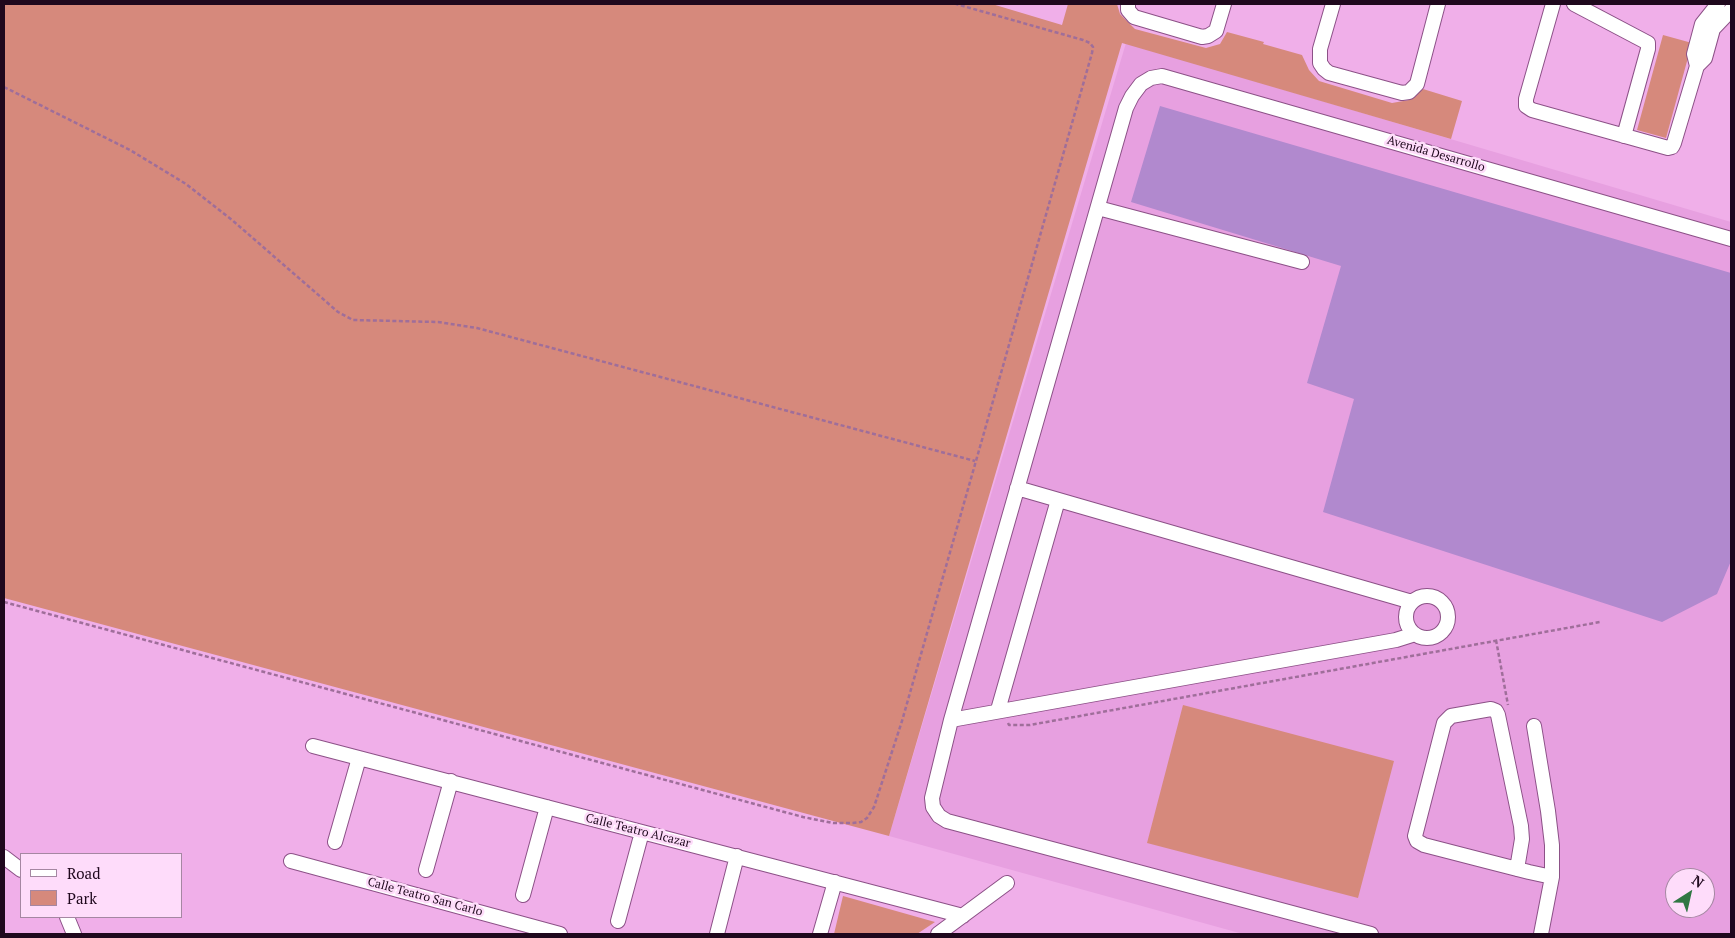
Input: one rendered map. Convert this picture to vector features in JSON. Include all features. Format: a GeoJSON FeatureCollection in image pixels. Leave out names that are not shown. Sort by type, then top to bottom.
{"type":"FeatureCollection","features":[{"type":"Feature","properties":{"kind":"street"},"geometry":{"type":"LineString","coordinates":[[1128,4],[1128,10],[1134,17],[1202,37],[1208,36],[1216,30],[1224,4]]}},
{"type":"Feature","properties":{"kind":"street"},"geometry":{"type":"LineString","coordinates":[[1333,4],[1320,49],[1320,63],[1329,73],[1402,93],[1409,92],[1417,84],[1438,4]]}},
{"type":"Feature","properties":{"kind":"street"},"geometry":{"type":"LineString","coordinates":[[1553,4],[1526,98],[1526,106],[1532,110],[1668,148],[1672,147],[1697,66],[1705,58],[1723,10]]}},
{"type":"Feature","properties":{"kind":"street"},"geometry":{"type":"LineString","coordinates":[[1574,4],[1648,43],[1624,136]]}},
{"type":"Feature","properties":{"kind":"street","name":"Avenida Desarrollo"},"geometry":{"type":"LineString","coordinates":[[1098,208],[1126,108],[1141,84],[1151,78],[1162,76],[1731,239]]}},
{"type":"Feature","properties":{"kind":"street"},"geometry":{"type":"LineString","coordinates":[[1302,262],[1098,208],[951,720],[932,798],[933,807],[939,816],[947,821],[1371,934]]}},
{"type":"Feature","properties":{"kind":"street"},"geometry":{"type":"LineString","coordinates":[[1017,488],[1412,602],[1423,597],[1436,598],[1446,607],[1448,614],[1446,627],[1442,632],[1436,636],[1421,637],[1415,634],[1410,629],[1406,616],[1412,602]]}},
{"type":"Feature","properties":{"kind":"street"},"geometry":{"type":"LineString","coordinates":[[998,710],[1058,500]]}},
{"type":"Feature","properties":{"kind":"street"},"geometry":{"type":"LineString","coordinates":[[951,720],[998,710],[1396,640],[1415,634]]}},
{"type":"Feature","properties":{"kind":"street"},"geometry":{"type":"LineString","coordinates":[[1517,869],[1521,845],[1521,826],[1498,715],[1491,709],[1451,716],[1444,723],[1415,836],[1417,841],[1424,845],[1517,869],[1552,877]]}},
{"type":"Feature","properties":{"kind":"street"},"geometry":{"type":"LineString","coordinates":[[1534,726],[1552,845],[1552,877],[1541,934]]}},
{"type":"Feature","properties":{"kind":"street","name":"Calle Teatro Alcazar"},"geometry":{"type":"LineString","coordinates":[[313,746],[964,916]]}},
{"type":"Feature","properties":{"kind":"street"},"geometry":{"type":"LineString","coordinates":[[335,842],[359,758]]}},
{"type":"Feature","properties":{"kind":"street"},"geometry":{"type":"LineString","coordinates":[[426,870],[451,781]]}},
{"type":"Feature","properties":{"kind":"street"},"geometry":{"type":"LineString","coordinates":[[523,895],[547,807]]}},
{"type":"Feature","properties":{"kind":"street"},"geometry":{"type":"LineString","coordinates":[[618,921],[642,832]]}},
{"type":"Feature","properties":{"kind":"street"},"geometry":{"type":"LineString","coordinates":[[717,934],[737,856]]}},
{"type":"Feature","properties":{"kind":"street"},"geometry":{"type":"LineString","coordinates":[[4,857],[20,869]]}},
{"type":"Feature","properties":{"kind":"street","name":"Calle Teatro San Carlo"},"geometry":{"type":"LineString","coordinates":[[290,861],[560,934]]}},
{"type":"Feature","properties":{"kind":"street"},"geometry":{"type":"LineString","coordinates":[[820,934],[835,882]]}},
{"type":"Feature","properties":{"kind":"street"},"geometry":{"type":"LineString","coordinates":[[938,934],[1007,883]]}},
{"type":"Feature","properties":{"kind":"street"},"geometry":{"type":"LineString","coordinates":[[67,918],[74,934]]}},
{"type":"Feature","properties":{"kind":"path"},"geometry":{"type":"LineString","coordinates":[[4,602],[794,815],[833,822],[861,822],[867,818],[874,807],[902,721],[1093,47],[1084,40],[956,4]]}},
{"type":"Feature","properties":{"kind":"path"},"geometry":{"type":"LineString","coordinates":[[4,87],[130,150],[186,184],[232,220],[338,312],[353,320],[438,322],[477,328],[975,461]]}},
{"type":"Feature","properties":{"kind":"path"},"geometry":{"type":"LineString","coordinates":[[998,710],[1009,725],[1030,725],[1600,622]]}},
{"type":"Feature","properties":{"kind":"shaded area"},"geometry":{"type":"Polygon","coordinates":[[[1126,43],[1731,222],[1731,934],[1243,934],[889,836],[1126,43]]]}},
{"type":"Feature","properties":{"kind":"green space"},"geometry":{"type":"Polygon","coordinates":[[[4,4],[992,4],[1062,25],[1068,4],[1117,4],[1120,14],[1135,29],[1206,48],[1220,44],[1227,32],[1264,42],[1263,44],[1302,55],[1309,70],[1319,81],[1392,103],[1409,100],[1423,89],[1462,101],[1451,139],[1122,43],[889,836],[4,598],[4,4]]]}},
{"type":"Feature","properties":{"kind":"green space"},"geometry":{"type":"Polygon","coordinates":[[[1663,35],[1692,43],[1666,138],[1637,130],[1663,35]]]}},
{"type":"Feature","properties":{"kind":"green space"},"geometry":{"type":"Polygon","coordinates":[[[1183,705],[1394,761],[1358,898],[1147,843],[1183,705]]]}},
{"type":"Feature","properties":{"kind":"green space"},"geometry":{"type":"Polygon","coordinates":[[[843,896],[935,922],[917,934],[834,934],[843,896]]]}},
{"type":"Feature","properties":{"kind":"building"},"geometry":{"type":"Polygon","coordinates":[[[1160,106],[1731,273],[1731,561],[1717,594],[1662,622],[1323,512],[1354,399],[1307,383],[1341,266],[1131,202],[1160,106]]]}}]}
